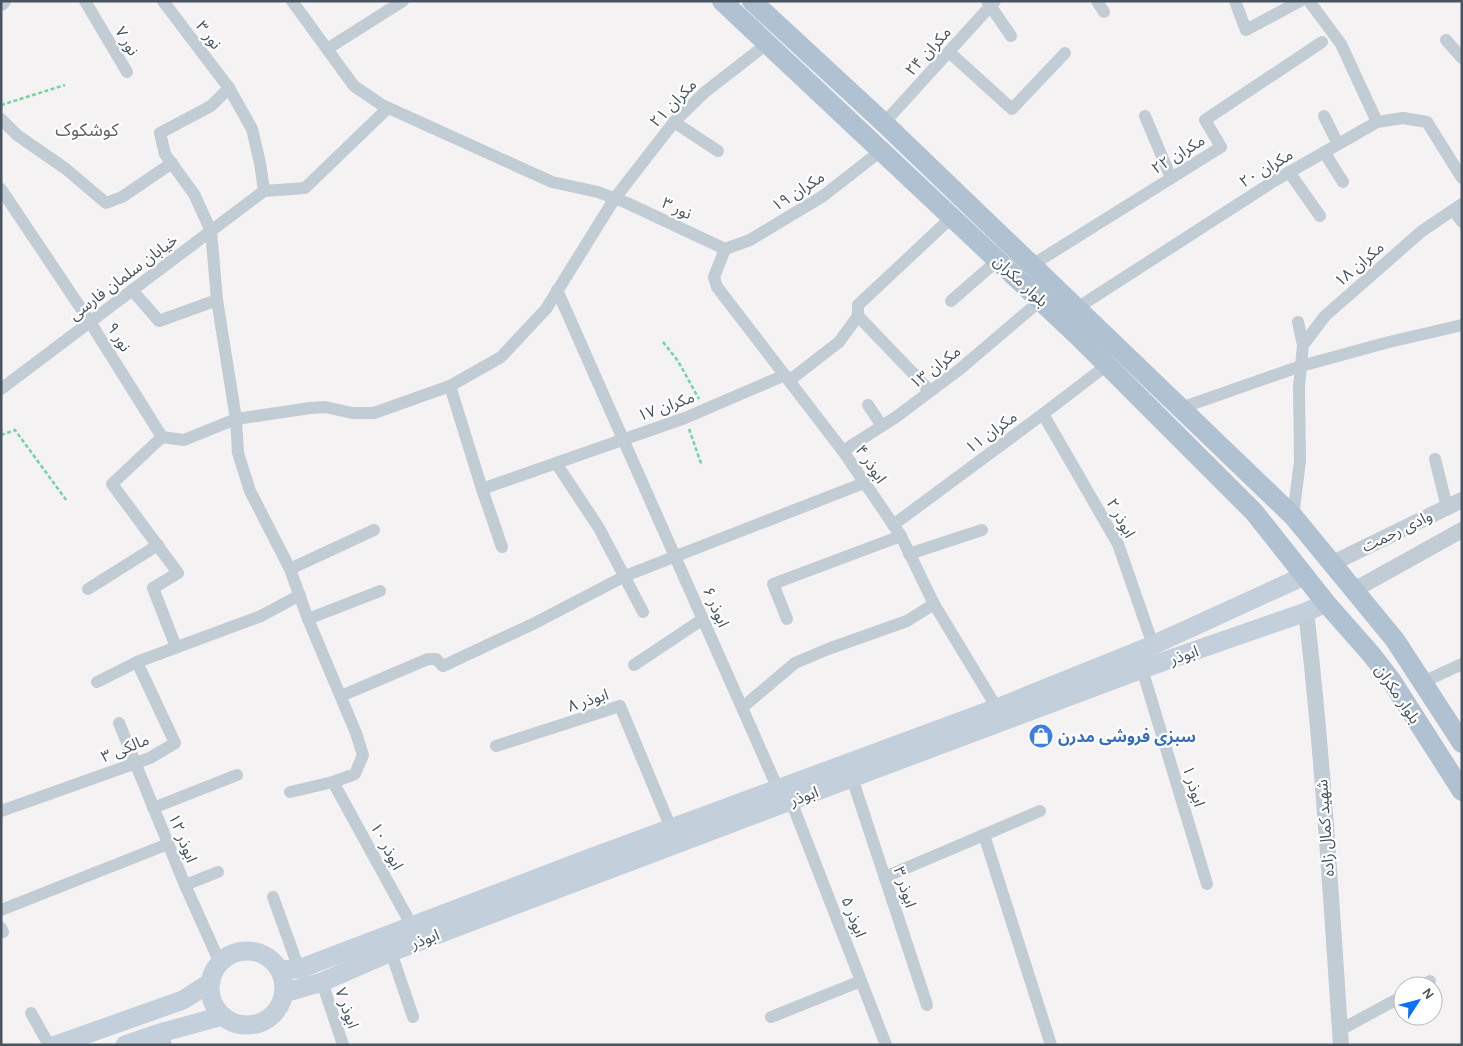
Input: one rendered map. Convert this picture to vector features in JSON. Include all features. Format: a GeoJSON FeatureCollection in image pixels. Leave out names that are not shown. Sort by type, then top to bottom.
{"type":"FeatureCollection","features":[{"type":"Feature","properties":{"kind":"main road","name":"بلوار مکران"},"geometry":{"type":"LineString","coordinates":[[722,1],[1041,300],[1254,512],[1326,603],[1391,680],[1462,791]]}},
{"type":"Feature","properties":{"kind":"main road","name":"بلوار مکران"},"geometry":{"type":"LineString","coordinates":[[752,1],[884,123],[1293,516],[1395,640],[1462,743]]}},
{"type":"Feature","properties":{"kind":"main road"},"geometry":{"type":"LineString","coordinates":[[1304,576],[1333,563]]}},
{"type":"Feature","properties":{"kind":"main road","name":"ابوذر"},"geometry":{"type":"LineString","coordinates":[[280,970],[299,969],[671,828],[784,795],[852,778],[1089,680],[1154,646],[1304,576]]}},
{"type":"Feature","properties":{"kind":"main road"},"geometry":{"type":"LineString","coordinates":[[1326,603],[1354,590]]}},
{"type":"Feature","properties":{"kind":"main road","name":"ابوذر"},"geometry":{"type":"LineString","coordinates":[[284,993],[322,982],[997,708],[1089,680],[1142,669],[1306,612],[1326,603]]}},
{"type":"Feature","properties":{"kind":"main road"},"geometry":{"type":"LineString","coordinates":[[247,951],[260,953],[271,960],[280,970],[284,982],[281,1004],[266,1021],[255,1025],[243,1025],[232,1022],[222,1016],[215,1007],[211,994],[211,982],[215,970],[220,963],[235,953],[247,951]]}},
{"type":"Feature","properties":{"kind":"main road"},"geometry":{"type":"LineString","coordinates":[[56,1045],[183,1000],[211,982]]}},
{"type":"Feature","properties":{"kind":"main road"},"geometry":{"type":"LineString","coordinates":[[125,1045],[163,1039],[222,1016]]}},
{"type":"Feature","properties":{"kind":"street","name":"نور ۷"},"geometry":{"type":"LineString","coordinates":[[85,1],[127,72]]}},
{"type":"Feature","properties":{"kind":"street","name":"نور ۳"},"geometry":{"type":"LineString","coordinates":[[163,1],[229,88],[252,129],[264,191]]}},
{"type":"Feature","properties":{"kind":"street","name":"نور ۳"},"geometry":{"type":"LineString","coordinates":[[292,1],[354,86],[388,108],[552,182],[598,192],[627,203],[725,249]]}},
{"type":"Feature","properties":{"kind":"street"},"geometry":{"type":"LineString","coordinates":[[327,49],[403,1]]}},
{"type":"Feature","properties":{"kind":"street"},"geometry":{"type":"LineString","coordinates":[[1235,1],[1246,30],[1300,1]]}},
{"type":"Feature","properties":{"kind":"street"},"geometry":{"type":"LineString","coordinates":[[1309,1],[1341,44],[1377,122]]}},
{"type":"Feature","properties":{"kind":"street"},"geometry":{"type":"LineString","coordinates":[[991,3],[1011,36]]}},
{"type":"Feature","properties":{"kind":"street","name":"مکران ۲۴"},"geometry":{"type":"LineString","coordinates":[[884,123],[991,3]]}},
{"type":"Feature","properties":{"kind":"street"},"geometry":{"type":"LineString","coordinates":[[1446,40],[1462,58]]}},
{"type":"Feature","properties":{"kind":"street","name":"مکران ۲۲"},"geometry":{"type":"LineString","coordinates":[[1032,265],[1221,147],[1205,120],[1322,42]]}},
{"type":"Feature","properties":{"kind":"street","name":"مکران ۲۱"},"geometry":{"type":"LineString","coordinates":[[236,418],[325,407],[352,413],[374,413],[450,386],[501,357],[546,309],[614,198],[674,122],[705,92],[768,43]]}},
{"type":"Feature","properties":{"kind":"street"},"geometry":{"type":"LineString","coordinates":[[949,52],[1012,109],[1065,53]]}},
{"type":"Feature","properties":{"kind":"street"},"geometry":{"type":"LineString","coordinates":[[229,88],[210,106],[160,133],[165,154],[194,194],[211,231],[217,300],[236,418],[238,453],[250,491],[290,569],[308,619],[363,754],[355,774],[334,782],[290,792]]}},
{"type":"Feature","properties":{"kind":"street"},"geometry":{"type":"LineString","coordinates":[[264,191],[305,188],[388,108]]}},
{"type":"Feature","properties":{"kind":"street"},"geometry":{"type":"LineString","coordinates":[[1145,116],[1171,178]]}},
{"type":"Feature","properties":{"kind":"street"},"geometry":{"type":"LineString","coordinates":[[1324,116],[1338,144]]}},
{"type":"Feature","properties":{"kind":"street","name":"مکران ۲۰"},"geometry":{"type":"LineString","coordinates":[[1077,308],[1289,172],[1377,122],[1403,118],[1427,122],[1462,178]]}},
{"type":"Feature","properties":{"kind":"street"},"geometry":{"type":"LineString","coordinates":[[1,119],[17,135],[66,169],[106,203],[122,197],[172,164]]}},
{"type":"Feature","properties":{"kind":"street"},"geometry":{"type":"LineString","coordinates":[[674,122],[718,151]]}},
{"type":"Feature","properties":{"kind":"street","name":"مکران ۱۹"},"geometry":{"type":"LineString","coordinates":[[725,249],[750,240],[823,196],[882,150]]}},
{"type":"Feature","properties":{"kind":"street"},"geometry":{"type":"LineString","coordinates":[[1324,152],[1343,182]]}},
{"type":"Feature","properties":{"kind":"street"},"geometry":{"type":"LineString","coordinates":[[1289,172],[1320,216]]}},
{"type":"Feature","properties":{"kind":"street","name":"نور ۹"},"geometry":{"type":"LineString","coordinates":[[1,189],[90,322],[162,437]]}},
{"type":"Feature","properties":{"kind":"street","name":"خیابان سلمان فارسی"},"geometry":{"type":"LineString","coordinates":[[1,389],[264,191]]}},
{"type":"Feature","properties":{"kind":"street"},"geometry":{"type":"LineString","coordinates":[[1457,207],[1462,222]]}},
{"type":"Feature","properties":{"kind":"street","name":"مکران ۱۸"},"geometry":{"type":"LineString","coordinates":[[1303,345],[1325,316],[1422,231],[1457,207]]}},
{"type":"Feature","properties":{"kind":"street","name":"مکران ۱۷"},"geometry":{"type":"LineString","coordinates":[[482,489],[685,418],[704,409],[788,378],[839,342],[858,316],[858,305],[952,217]]}},
{"type":"Feature","properties":{"kind":"street","name":"ابوذر ۴"},"geometry":{"type":"LineString","coordinates":[[725,249],[714,277],[717,287],[843,451],[901,536],[934,604],[997,708]]}},
{"type":"Feature","properties":{"kind":"street"},"geometry":{"type":"LineString","coordinates":[[951,301],[998,260]]}},
{"type":"Feature","properties":{"kind":"street"},"geometry":{"type":"LineString","coordinates":[[132,290],[159,321],[217,300]]}},
{"type":"Feature","properties":{"kind":"street","name":"ابوذر ۶"},"geometry":{"type":"LineString","coordinates":[[557,290],[742,707],[784,795]]}},
{"type":"Feature","properties":{"kind":"street","name":"مکران ۱۳"},"geometry":{"type":"LineString","coordinates":[[843,451],[882,426],[960,369],[1041,300]]}},
{"type":"Feature","properties":{"kind":"street"},"geometry":{"type":"LineString","coordinates":[[858,316],[930,391]]}},
{"type":"Feature","properties":{"kind":"street"},"geometry":{"type":"LineString","coordinates":[[1293,516],[1300,461],[1299,386],[1303,345],[1298,322]]}},
{"type":"Feature","properties":{"kind":"street"},"geometry":{"type":"LineString","coordinates":[[1181,408],[1301,366],[1389,342],[1462,325]]}},
{"type":"Feature","properties":{"kind":"street","name":"مکران ۱۱"},"geometry":{"type":"LineString","coordinates":[[893,525],[1107,364]]}},
{"type":"Feature","properties":{"kind":"street"},"geometry":{"type":"LineString","coordinates":[[450,386],[502,547]]}},
{"type":"Feature","properties":{"kind":"street"},"geometry":{"type":"LineString","coordinates":[[868,405],[882,426]]}},
{"type":"Feature","properties":{"kind":"street","name":"ابوذر ۲"},"geometry":{"type":"LineString","coordinates":[[1043,414],[1118,544],[1154,646]]}},
{"type":"Feature","properties":{"kind":"street"},"geometry":{"type":"LineString","coordinates":[[176,647],[152,588],[178,573],[112,484],[162,437],[184,440],[236,418]]}},
{"type":"Feature","properties":{"kind":"street"},"geometry":{"type":"LineString","coordinates":[[1436,459],[1447,507]]}},
{"type":"Feature","properties":{"kind":"street"},"geometry":{"type":"LineString","coordinates":[[556,463],[600,528],[643,612]]}},
{"type":"Feature","properties":{"kind":"street"},"geometry":{"type":"LineString","coordinates":[[340,696],[428,659],[436,659],[443,666],[535,623],[625,576],[864,483]]}},
{"type":"Feature","properties":{"kind":"street","name":"وادی رحمت"},"geometry":{"type":"LineString","coordinates":[[1333,563],[1462,500]]}},
{"type":"Feature","properties":{"kind":"street"},"geometry":{"type":"LineString","coordinates":[[290,569],[374,530]]}},
{"type":"Feature","properties":{"kind":"street"},"geometry":{"type":"LineString","coordinates":[[910,554],[982,530]]}},
{"type":"Feature","properties":{"kind":"street","name":"وادی رحمت"},"geometry":{"type":"LineString","coordinates":[[1354,590],[1462,530]]}},
{"type":"Feature","properties":{"kind":"street"},"geometry":{"type":"LineString","coordinates":[[787,619],[773,584],[901,536]]}},
{"type":"Feature","properties":{"kind":"street"},"geometry":{"type":"LineString","coordinates":[[88,589],[158,546]]}},
{"type":"Feature","properties":{"kind":"street"},"geometry":{"type":"LineString","coordinates":[[308,619],[380,591]]}},
{"type":"Feature","properties":{"kind":"street"},"geometry":{"type":"LineString","coordinates":[[97,682],[136,662],[261,616],[300,595]]}},
{"type":"Feature","properties":{"kind":"street"},"geometry":{"type":"LineString","coordinates":[[742,707],[795,663],[828,649],[907,621],[934,604]]}},
{"type":"Feature","properties":{"kind":"street","name":"شهید کمال زاده"},"geometry":{"type":"LineString","coordinates":[[1306,612],[1313,665],[1340,1037]]}},
{"type":"Feature","properties":{"kind":"street"},"geometry":{"type":"LineString","coordinates":[[634,665],[703,619]]}},
{"type":"Feature","properties":{"kind":"street","name":"مالکی ۳"},"geometry":{"type":"LineString","coordinates":[[3,807],[134,764],[150,758],[175,743],[136,662]]}},
{"type":"Feature","properties":{"kind":"street"},"geometry":{"type":"LineString","coordinates":[[1423,682],[1462,664]]}},
{"type":"Feature","properties":{"kind":"street","name":"ابوذر ۱"},"geometry":{"type":"LineString","coordinates":[[1142,669],[1207,884]]}},
{"type":"Feature","properties":{"kind":"street","name":"ابوذر ۸"},"geometry":{"type":"LineString","coordinates":[[496,746],[620,706],[671,828]]}},
{"type":"Feature","properties":{"kind":"street","name":"ابوذر ۱۲"},"geometry":{"type":"LineString","coordinates":[[119,723],[184,885],[220,963]]}},
{"type":"Feature","properties":{"kind":"street"},"geometry":{"type":"LineString","coordinates":[[153,808],[237,775]]}},
{"type":"Feature","properties":{"kind":"street","name":"ابوذر ۳"},"geometry":{"type":"LineString","coordinates":[[852,778],[927,1005]]}},
{"type":"Feature","properties":{"kind":"street","name":"ابوذر ۱۰"},"geometry":{"type":"LineString","coordinates":[[334,782],[412,926]]}},
{"type":"Feature","properties":{"kind":"street","name":"ابوذر ۵"},"geometry":{"type":"LineString","coordinates":[[784,795],[886,1045]]}},
{"type":"Feature","properties":{"kind":"street"},"geometry":{"type":"LineString","coordinates":[[885,877],[1040,811]]}},
{"type":"Feature","properties":{"kind":"street"},"geometry":{"type":"LineString","coordinates":[[984,835],[1051,1045]]}},
{"type":"Feature","properties":{"kind":"street"},"geometry":{"type":"LineString","coordinates":[[1,910],[168,844]]}},
{"type":"Feature","properties":{"kind":"street"},"geometry":{"type":"LineString","coordinates":[[184,885],[218,872]]}},
{"type":"Feature","properties":{"kind":"street"},"geometry":{"type":"LineString","coordinates":[[273,897],[299,969]]}},
{"type":"Feature","properties":{"kind":"street"},"geometry":{"type":"LineString","coordinates":[[392,952],[413,1017]]}},
{"type":"Feature","properties":{"kind":"street"},"geometry":{"type":"LineString","coordinates":[[771,1018],[861,981]]}},
{"type":"Feature","properties":{"kind":"street","name":"ابوذر ۷"},"geometry":{"type":"LineString","coordinates":[[322,982],[342,1045]]}},
{"type":"Feature","properties":{"kind":"street"},"geometry":{"type":"LineString","coordinates":[[1340,1037],[1393,1003]]}},
{"type":"Feature","properties":{"kind":"street"},"geometry":{"type":"LineString","coordinates":[[31,1013],[49,1045]]}},
{"type":"Feature","properties":{"kind":"path"},"geometry":{"type":"LineString","coordinates":[[1,105],[66,85]]}},
{"type":"Feature","properties":{"kind":"path"},"geometry":{"type":"LineString","coordinates":[[663,342],[678,361],[704,409]]}},
{"type":"Feature","properties":{"kind":"path"},"geometry":{"type":"LineString","coordinates":[[685,418],[702,466]]}},
{"type":"Feature","properties":{"kind":"path"},"geometry":{"type":"LineString","coordinates":[[1,435],[14,430],[67,501]]}},
{"type":"Feature","properties":{"kind":"place","name":"سبزی فروشی مدرن"},"geometry":{"type":"Point","coordinates":[1041,736]}},
{"type":"Feature","properties":{"kind":"district","name":"کوشکوک"},"geometry":{"type":"Point","coordinates":[87,130]}}]}
